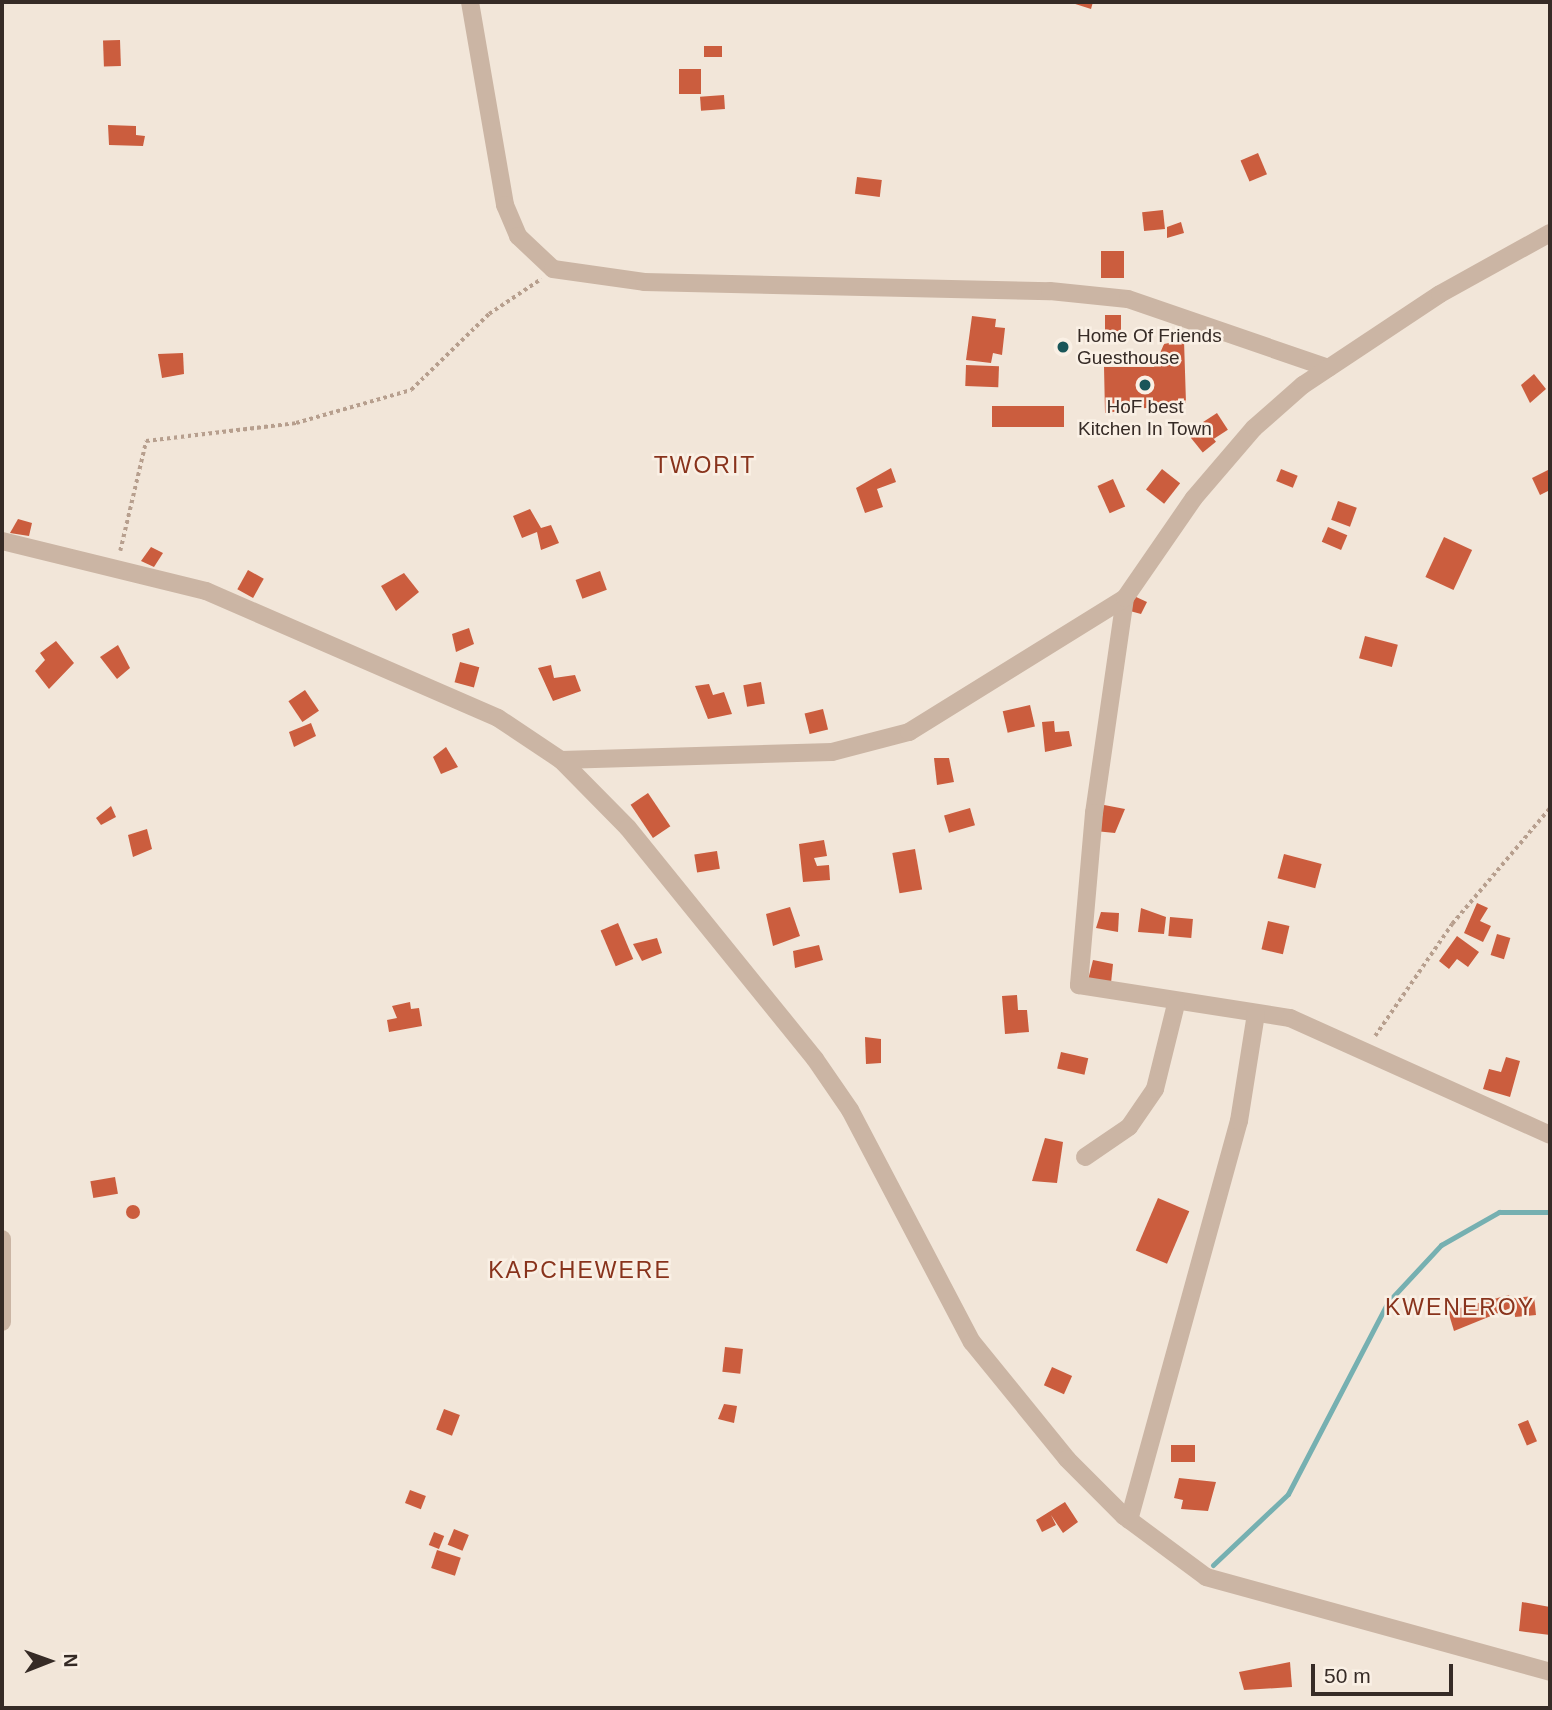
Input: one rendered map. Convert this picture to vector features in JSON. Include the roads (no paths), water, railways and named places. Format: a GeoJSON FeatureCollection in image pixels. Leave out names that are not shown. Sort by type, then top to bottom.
{"type":"FeatureCollection","features":[{"type":"Feature","properties":{"kind":"street"},"geometry":{"type":"LineString","coordinates":[[470,2],[505,205],[518,236],[553,269],[644,282],[1050,291],[1128,299],[1328,368]]}},
{"type":"Feature","properties":{"kind":"street"},"geometry":{"type":"LineString","coordinates":[[561,760],[832,752],[909,732],[1125,598],[1194,498],[1254,428],[1328,368],[1440,294],[1550,233]]}},
{"type":"Feature","properties":{"kind":"street"},"geometry":{"type":"LineString","coordinates":[[2,541],[117,567],[206,591],[498,718],[561,760],[628,828],[799,1037],[850,1110],[972,1342],[1067,1459],[1129,1520],[1206,1577],[1550,1672]]}},
{"type":"Feature","properties":{"kind":"street"},"geometry":{"type":"LineString","coordinates":[[1125,598],[1094,813],[1079,985],[1176,1004],[1290,1018],[1550,1135]]}},
{"type":"Feature","properties":{"kind":"street"},"geometry":{"type":"LineString","coordinates":[[1085,1157],[1129,1127],[1155,1088],[1176,1004]]}},
{"type":"Feature","properties":{"kind":"street"},"geometry":{"type":"LineString","coordinates":[[1129,1520],[1239,1121],[1256,1014]]}},
{"type":"Feature","properties":{"kind":"street"},"geometry":{"type":"LineString","coordinates":[[2,1239],[2,1322]]}},
{"type":"Feature","properties":{"kind":"waterway"},"geometry":{"type":"LineString","coordinates":[[1213,1565],[1288,1494],[1388,1302],[1441,1245],[1499,1212],[1550,1212]]}},
{"type":"Feature","properties":{"kind":"place","name":"Home Of Friends Guesthouse"},"geometry":{"type":"Point","coordinates":[1063,347]}},
{"type":"Feature","properties":{"kind":"place","name":"HoF best Kitchen In Town"},"geometry":{"type":"Point","coordinates":[1145,385]}},
{"type":"Feature","properties":{"kind":"district","name":"TWORIT"},"geometry":{"type":"Point","coordinates":[705,465]}},
{"type":"Feature","properties":{"kind":"district","name":"KAPCHEWERE"},"geometry":{"type":"Point","coordinates":[580,1270]}},
{"type":"Feature","properties":{"kind":"district","name":"KWENEROY"},"geometry":{"type":"Point","coordinates":[1460,1307]}}]}
